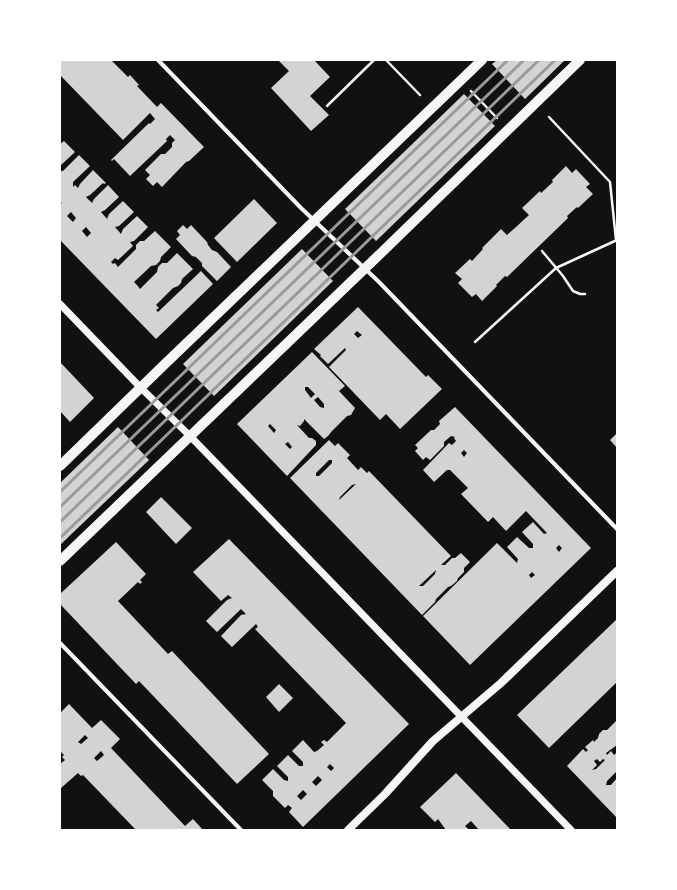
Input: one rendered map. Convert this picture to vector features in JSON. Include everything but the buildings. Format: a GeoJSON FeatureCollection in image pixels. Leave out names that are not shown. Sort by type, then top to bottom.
{"type":"FeatureCollection","features":[{"type":"Feature","properties":{"kind":"main road"},"geometry":{"type":"LineString","coordinates":[[60,466],[140,387],[482,60]]}},
{"type":"Feature","properties":{"kind":"main road"},"geometry":{"type":"LineString","coordinates":[[60,561],[365,269],[580,60]]}},
{"type":"Feature","properties":{"kind":"main road"},"geometry":{"type":"LineString","coordinates":[[348,830],[385,794],[433,741],[501,683],[617,571]]}},
{"type":"Feature","properties":{"kind":"street"},"geometry":{"type":"LineString","coordinates":[[158,60],[314,220],[365,269],[617,529]]}},
{"type":"Feature","properties":{"kind":"street"},"geometry":{"type":"LineString","coordinates":[[60,304],[140,387],[190,436],[571,830]]}},
{"type":"Feature","properties":{"kind":"street"},"geometry":{"type":"LineString","coordinates":[[60,643],[241,830]]}},
{"type":"Feature","properties":{"kind":"path"},"geometry":{"type":"LineString","coordinates":[[326,106],[374,60]]}},
{"type":"Feature","properties":{"kind":"path"},"geometry":{"type":"LineString","coordinates":[[386,60],[420,95]]}},
{"type":"Feature","properties":{"kind":"path"},"geometry":{"type":"LineString","coordinates":[[470,90],[497,118]]}},
{"type":"Feature","properties":{"kind":"path"},"geometry":{"type":"LineString","coordinates":[[475,342],[556,268],[617,240],[610,182],[549,117]]}},
{"type":"Feature","properties":{"kind":"path"},"geometry":{"type":"LineString","coordinates":[[542,251],[573,291],[580,294],[585,294]]}},
{"type":"Feature","properties":{"kind":"railway"},"geometry":{"type":"LineString","coordinates":[[60,492],[508,60]]}},
{"type":"Feature","properties":{"kind":"railway"},"geometry":{"type":"LineString","coordinates":[[60,507],[524,60]]}},
{"type":"Feature","properties":{"kind":"railway"},"geometry":{"type":"LineString","coordinates":[[60,522],[539,60]]}},
{"type":"Feature","properties":{"kind":"railway"},"geometry":{"type":"LineString","coordinates":[[60,538],[555,60]]}}]}
